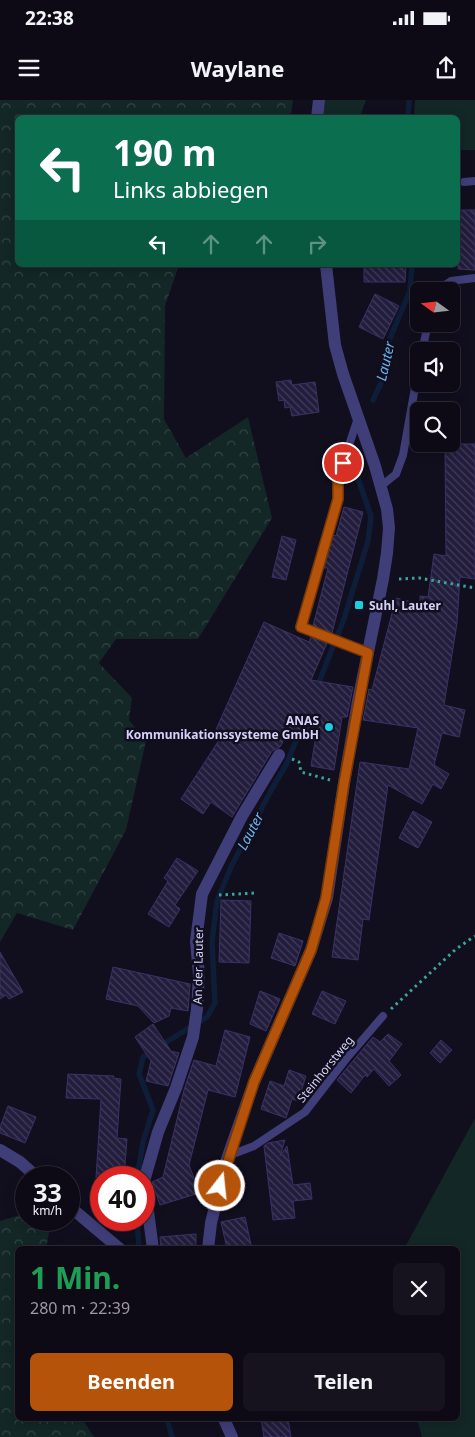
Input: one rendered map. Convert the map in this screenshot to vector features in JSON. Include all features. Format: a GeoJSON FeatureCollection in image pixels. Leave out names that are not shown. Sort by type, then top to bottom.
{"type":"FeatureCollection","features":[{"type":"Feature","properties":{"kind":"street"},"geometry":{"type":"LineString","coordinates":[[317,115],[318,100]]}},
{"type":"Feature","properties":{"kind":"street"},"geometry":{"type":"LineString","coordinates":[[208,1246],[211,1223],[227,1159],[254,1082],[311,950],[326,898],[344,783],[383,580],[389,528],[387,509],[335,345],[326,267]]}},
{"type":"Feature","properties":{"kind":"street","name":"An der Lauter"},"geometry":{"type":"LineString","coordinates":[[154,1246],[144,1181],[158,1132],[176,1088],[192,1036],[197,1009],[199,975],[196,941],[202,894],[242,816],[280,755]]}},
{"type":"Feature","properties":{"kind":"street"},"geometry":{"type":"LineString","coordinates":[[0,1150],[24,1166]]}},
{"type":"Feature","properties":{"kind":"street"},"geometry":{"type":"LineString","coordinates":[[80,1215],[116,1246]]}},
{"type":"Feature","properties":{"kind":"street"},"geometry":{"type":"LineString","coordinates":[[225,1421],[232,1437]]}},
{"type":"Feature","properties":{"kind":"lane"},"geometry":{"type":"LineString","coordinates":[[464,182],[475,181]]}},
{"type":"Feature","properties":{"kind":"lane"},"geometry":{"type":"LineString","coordinates":[[450,282],[475,278]]}},
{"type":"Feature","properties":{"kind":"lane"},"geometry":{"type":"LineString","coordinates":[[381,486],[396,474],[403,455],[414,392]]}},
{"type":"Feature","properties":{"kind":"lane"},"geometry":{"type":"LineString","coordinates":[[358,418],[338,478],[338,499],[301,627],[368,653]]}},
{"type":"Feature","properties":{"kind":"lane","name":"Steinhorstweg"},"geometry":{"type":"LineString","coordinates":[[227,1159],[233,1154],[254,1146],[305,1112],[346,1059],[383,1016]]}},
{"type":"Feature","properties":{"kind":"path"},"geometry":{"type":"LineString","coordinates":[[383,580],[419,578],[475,588]]}},
{"type":"Feature","properties":{"kind":"path"},"geometry":{"type":"LineString","coordinates":[[299,762],[300,772],[344,783]]}},
{"type":"Feature","properties":{"kind":"path"},"geometry":{"type":"LineString","coordinates":[[234,895],[256,893]]}},
{"type":"Feature","properties":{"kind":"path"},"geometry":{"type":"LineString","coordinates":[[383,1016],[456,949],[475,936]]}},
{"type":"Feature","properties":{"kind":"green space"},"geometry":{"type":"Polygon","coordinates":[[[0,100],[293,100],[289,115],[15,115],[15,267],[178,267],[165,306],[164,419],[186,458],[248,417],[272,518],[198,639],[116,639],[99,663],[132,698],[129,720],[146,741],[126,830],[73,930],[17,913],[0,942],[0,100]]]}},
{"type":"Feature","properties":{"kind":"green space"},"geometry":{"type":"Polygon","coordinates":[[[319,100],[366,100],[361,115],[317,115],[319,100]]]}},
{"type":"Feature","properties":{"kind":"green space"},"geometry":{"type":"Polygon","coordinates":[[[415,100],[475,100],[475,150],[460,150],[460,115],[414,115],[415,100]]]}},
{"type":"Feature","properties":{"kind":"green space"},"geometry":{"type":"Polygon","coordinates":[[[475,1118],[475,1437],[422,1437],[418,1421],[460,1421],[460,1246],[406,1246],[475,1118]]]}},
{"type":"Feature","properties":{"kind":"green space"},"geometry":{"type":"Polygon","coordinates":[[[15,1216],[15,1231],[49,1231],[47,1246],[15,1246],[15,1421],[83,1421],[94,1437],[0,1437],[0,1221],[15,1216]]]}},
{"type":"Feature","properties":{"kind":"building"},"geometry":{"type":"Polygon","coordinates":[[[460,210],[475,210],[475,270],[458,269],[460,267],[460,210]]]}},
{"type":"Feature","properties":{"kind":"building"},"geometry":{"type":"Polygon","coordinates":[[[364,267],[406,267],[405,282],[364,282],[364,267]]]}},
{"type":"Feature","properties":{"kind":"building"},"geometry":{"type":"Polygon","coordinates":[[[375,294],[399,306],[383,339],[359,327],[375,294]]]}},
{"type":"Feature","properties":{"kind":"building"},"geometry":{"type":"Polygon","coordinates":[[[291,380],[292,385],[315,382],[319,412],[292,416],[290,407],[285,408],[284,400],[279,401],[276,382],[291,380]]]}},
{"type":"Feature","properties":{"kind":"building"},"geometry":{"type":"Polygon","coordinates":[[[460,444],[475,444],[475,579],[460,577],[457,623],[444,705],[465,710],[459,737],[442,733],[434,765],[449,774],[441,789],[433,784],[422,804],[388,785],[369,920],[363,919],[358,960],[332,957],[360,762],[409,769],[418,728],[363,720],[369,689],[372,690],[396,598],[420,604],[420,596],[428,597],[434,554],[446,556],[445,452],[460,452],[460,444]]]}},
{"type":"Feature","properties":{"kind":"building"},"geometry":{"type":"Polygon","coordinates":[[[344,507],[363,512],[332,633],[313,626],[328,568],[324,568],[333,535],[336,536],[344,507]]]}},
{"type":"Feature","properties":{"kind":"building"},"geometry":{"type":"Polygon","coordinates":[[[282,536],[296,540],[286,580],[272,577],[282,536]]]}},
{"type":"Feature","properties":{"kind":"building"},"geometry":{"type":"Polygon","coordinates":[[[264,622],[309,642],[311,637],[327,643],[311,680],[353,687],[347,717],[342,717],[334,770],[311,766],[316,735],[288,732],[280,747],[272,751],[232,817],[211,802],[203,814],[181,799],[221,737],[214,734],[264,622]]]}},
{"type":"Feature","properties":{"kind":"building"},"geometry":{"type":"Polygon","coordinates":[[[413,811],[432,822],[418,848],[399,838],[413,811]]]}},
{"type":"Feature","properties":{"kind":"building"},"geometry":{"type":"Polygon","coordinates":[[[177,858],[198,871],[175,905],[180,909],[169,927],[148,914],[168,881],[164,878],[177,858]]]}},
{"type":"Feature","properties":{"kind":"building"},"geometry":{"type":"Polygon","coordinates":[[[221,900],[251,901],[249,963],[219,962],[221,900]]]}},
{"type":"Feature","properties":{"kind":"building"},"geometry":{"type":"Polygon","coordinates":[[[279,933],[303,941],[295,966],[271,958],[279,933]]]}},
{"type":"Feature","properties":{"kind":"building"},"geometry":{"type":"Polygon","coordinates":[[[0,952],[23,992],[9,999],[6,995],[0,999],[0,952]]]}},
{"type":"Feature","properties":{"kind":"building"},"geometry":{"type":"Polygon","coordinates":[[[113,967],[190,984],[188,1011],[171,1008],[169,1016],[154,1023],[138,1006],[106,999],[113,967]]]}},
{"type":"Feature","properties":{"kind":"building"},"geometry":{"type":"Polygon","coordinates":[[[260,991],[280,999],[266,1031],[250,1024],[260,991]]]}},
{"type":"Feature","properties":{"kind":"building"},"geometry":{"type":"Polygon","coordinates":[[[322,991],[346,1001],[335,1024],[312,1014],[322,991]]]}},
{"type":"Feature","properties":{"kind":"building"},"geometry":{"type":"Polygon","coordinates":[[[153,1024],[171,1051],[179,1053],[168,1086],[146,1081],[151,1061],[135,1037],[153,1024]]]}},
{"type":"Feature","properties":{"kind":"building"},"geometry":{"type":"Polygon","coordinates":[[[225,1030],[250,1037],[235,1097],[208,1090],[189,1165],[196,1183],[196,1194],[160,1205],[155,1191],[155,1181],[163,1177],[184,1090],[194,1060],[216,1066],[225,1030]]]}},
{"type":"Feature","properties":{"kind":"building"},"geometry":{"type":"Polygon","coordinates":[[[388,1034],[402,1044],[389,1061],[401,1075],[389,1086],[374,1069],[367,1077],[365,1075],[351,1093],[337,1080],[373,1037],[380,1042],[388,1034]]]}},
{"type":"Feature","properties":{"kind":"building"},"geometry":{"type":"Polygon","coordinates":[[[441,1040],[452,1050],[440,1063],[430,1053],[441,1040]]]}},
{"type":"Feature","properties":{"kind":"building"},"geometry":{"type":"Polygon","coordinates":[[[289,1070],[306,1076],[298,1101],[292,1099],[286,1118],[261,1109],[270,1081],[284,1086],[289,1070]]]}},
{"type":"Feature","properties":{"kind":"building"},"geometry":{"type":"Polygon","coordinates":[[[68,1074],[114,1076],[113,1078],[121,1079],[117,1138],[127,1139],[125,1166],[97,1166],[101,1099],[66,1098],[68,1074]]]}},
{"type":"Feature","properties":{"kind":"building"},"geometry":{"type":"Polygon","coordinates":[[[8,1106],[36,1117],[25,1143],[0,1133],[0,1127],[8,1106]]]}},
{"type":"Feature","properties":{"kind":"building"},"geometry":{"type":"Polygon","coordinates":[[[285,1140],[280,1156],[287,1146],[293,1185],[310,1183],[312,1199],[293,1201],[295,1218],[273,1220],[264,1146],[268,1143],[285,1140]]]}},
{"type":"Feature","properties":{"kind":"building"},"geometry":{"type":"Polygon","coordinates":[[[245,1217],[251,1246],[226,1246],[221,1222],[245,1217]]]}},
{"type":"Feature","properties":{"kind":"building"},"geometry":{"type":"Polygon","coordinates":[[[196,1234],[196,1246],[161,1246],[160,1237],[196,1234]]]}},
{"type":"Feature","properties":{"kind":"building"},"geometry":{"type":"Polygon","coordinates":[[[261,1421],[288,1421],[291,1437],[264,1437],[261,1421]]]}},
{"type":"Feature","properties":{"kind":"waterway","name":"Lauter"},"geometry":{"type":"LineString","coordinates":[[408,115],[409,100]]}},
{"type":"Feature","properties":{"kind":"waterway","name":"Lauter"},"geometry":{"type":"LineString","coordinates":[[373,400],[385,375],[388,343],[410,291],[412,267]]}},
{"type":"Feature","properties":{"kind":"waterway","name":"Lauter"},"geometry":{"type":"LineString","coordinates":[[317,687],[344,619],[368,541],[371,516],[352,461]]}},
{"type":"Feature","properties":{"kind":"waterway","name":"Lauter"},"geometry":{"type":"LineString","coordinates":[[160,1046],[207,1017],[215,1003],[212,942],[217,901],[231,867],[286,765],[302,726]]}},
{"type":"Feature","properties":{"kind":"waterway","name":"Lauter"},"geometry":{"type":"LineString","coordinates":[[139,1166],[143,1142],[153,1110],[139,1074],[143,1057],[153,1051]]}},
{"type":"Feature","properties":{"kind":"waterway","name":"Lauter"},"geometry":{"type":"LineString","coordinates":[[138,1231],[139,1246]]}},
{"type":"Feature","properties":{"kind":"waterway","name":"Lauter"},"geometry":{"type":"LineString","coordinates":[[168,1421],[172,1437]]}},
{"type":"Feature","properties":{"kind":"place","name":"Suhl, Lauter"},"geometry":{"type":"Point","coordinates":[359,605]}},
{"type":"Feature","properties":{"kind":"place","name":"ANAS Kommunikationssysteme GmbH"},"geometry":{"type":"Point","coordinates":[329,727]}},
{"type":"Feature","properties":{"kind":"route"},"geometry":{"type":"LineString","coordinates":[[220,1186],[227,1159],[254,1082],[311,950],[326,898],[358,701],[368,653],[301,627],[338,499],[338,478],[343,463]]}}]}
